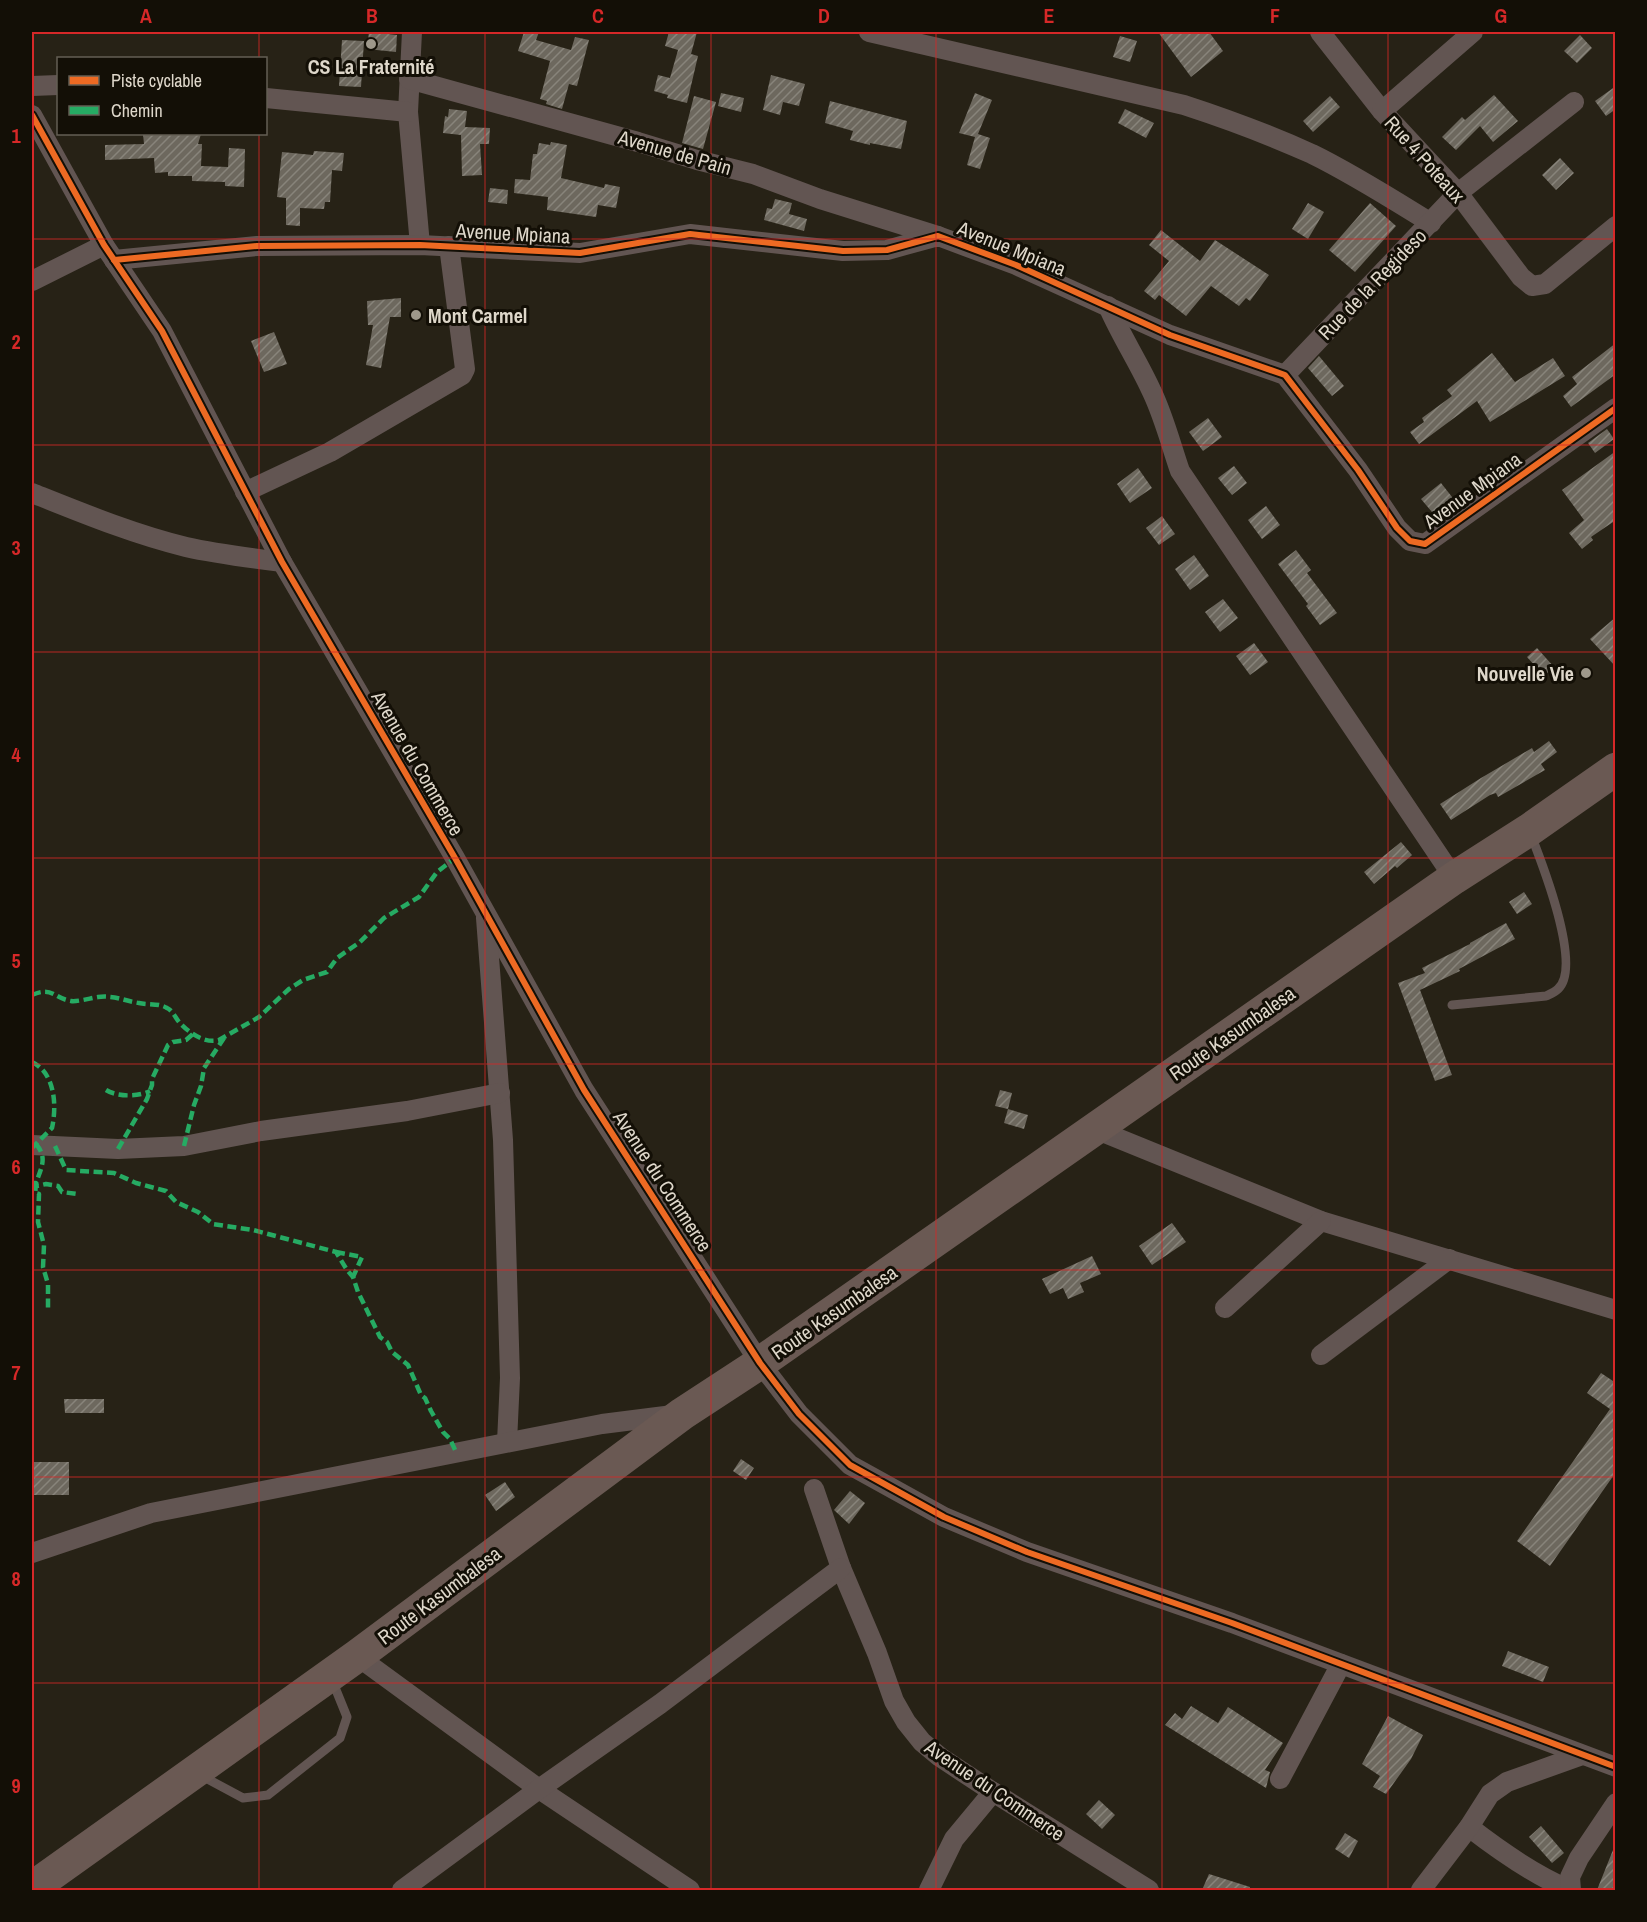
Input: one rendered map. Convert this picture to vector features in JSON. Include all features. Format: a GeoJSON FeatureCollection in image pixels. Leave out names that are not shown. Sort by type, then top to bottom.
{"type":"FeatureCollection","features":[{"type":"Feature","properties":{"kind":"highway","name":"Route Kasumbalesa"},"geometry":{"type":"LineString","coordinates":[[32,1888],[357,1656],[682,1414],[760,1363],[1454,879],[1616,769]]}},
{"type":"Feature","properties":{"kind":"street"},"geometry":{"type":"LineString","coordinates":[[411,32],[408,112],[420,245]]}},
{"type":"Feature","properties":{"kind":"street"},"geometry":{"type":"LineString","coordinates":[[869,32],[1154,97],[1213,114],[1313,155],[1384,193],[1431,222]]}},
{"type":"Feature","properties":{"kind":"street","name":"Rue 4 Poteaux"},"geometry":{"type":"LineString","coordinates":[[1320,32],[1382,111],[1458,193],[1521,277],[1532,286],[1545,284],[1616,226]]}},
{"type":"Feature","properties":{"kind":"street"},"geometry":{"type":"LineString","coordinates":[[1382,111],[1473,32]]}},
{"type":"Feature","properties":{"kind":"street","name":"Avenue de Pain"},"geometry":{"type":"LineString","coordinates":[[409,79],[753,174],[820,199],[938,236]]}},
{"type":"Feature","properties":{"kind":"street"},"geometry":{"type":"LineString","coordinates":[[32,86],[57,85]]}},
{"type":"Feature","properties":{"kind":"street"},"geometry":{"type":"LineString","coordinates":[[267,98],[408,112]]}},
{"type":"Feature","properties":{"kind":"street","name":"Rue de la Regideso"},"geometry":{"type":"LineString","coordinates":[[1285,375],[1458,193],[1574,102]]}},
{"type":"Feature","properties":{"kind":"street","name":"Avenue du Commerce"},"geometry":{"type":"LineString","coordinates":[[32,115],[109,252],[162,332],[282,562],[486,912],[584,1090],[760,1363],[799,1414],[850,1465],[944,1517],[1027,1552],[1232,1623],[1616,1767]]}},
{"type":"Feature","properties":{"kind":"street","name":"Avenue Mpiana"},"geometry":{"type":"LineString","coordinates":[[109,252],[257,246],[420,245],[580,253],[690,234],[843,251],[887,250],[938,236],[1016,265],[1170,335],[1285,375],[1358,470],[1396,528],[1410,541],[1425,544],[1616,408]]}},
{"type":"Feature","properties":{"kind":"street"},"geometry":{"type":"LineString","coordinates":[[245,492],[330,452],[462,375],[465,369],[449,246]]}},
{"type":"Feature","properties":{"kind":"street"},"geometry":{"type":"LineString","coordinates":[[32,281],[109,252]]}},
{"type":"Feature","properties":{"kind":"street"},"geometry":{"type":"LineString","coordinates":[[1108,306],[1117,328],[1154,395],[1180,471],[1454,879]]}},
{"type":"Feature","properties":{"kind":"street"},"geometry":{"type":"LineString","coordinates":[[32,493],[90,516],[184,546],[282,562]]}},
{"type":"Feature","properties":{"kind":"street"},"geometry":{"type":"LineString","coordinates":[[486,912],[503,1140],[510,1378],[507,1442]]}},
{"type":"Feature","properties":{"kind":"street"},"geometry":{"type":"LineString","coordinates":[[32,1144],[118,1149],[184,1146],[261,1131],[407,1111],[500,1094]]}},
{"type":"Feature","properties":{"kind":"street"},"geometry":{"type":"LineString","coordinates":[[1095,1129],[1321,1221],[1616,1310]]}},
{"type":"Feature","properties":{"kind":"street"},"geometry":{"type":"LineString","coordinates":[[1225,1308],[1321,1221]]}},
{"type":"Feature","properties":{"kind":"street"},"geometry":{"type":"LineString","coordinates":[[1321,1355],[1449,1259]]}},
{"type":"Feature","properties":{"kind":"street"},"geometry":{"type":"LineString","coordinates":[[32,1553],[151,1513],[602,1424],[682,1414]]}},
{"type":"Feature","properties":{"kind":"street","name":"Avenue du Commerce"},"geometry":{"type":"LineString","coordinates":[[814,1489],[841,1568],[877,1653],[894,1701],[906,1722],[922,1742],[940,1757],[993,1792],[1149,1890]]}},
{"type":"Feature","properties":{"kind":"street"},"geometry":{"type":"LineString","coordinates":[[402,1890],[539,1789],[660,1704],[841,1568]]}},
{"type":"Feature","properties":{"kind":"street"},"geometry":{"type":"LineString","coordinates":[[357,1656],[539,1789],[690,1890]]}},
{"type":"Feature","properties":{"kind":"street"},"geometry":{"type":"LineString","coordinates":[[1280,1779],[1341,1664]]}},
{"type":"Feature","properties":{"kind":"street"},"geometry":{"type":"LineString","coordinates":[[1421,1890],[1469,1827],[1490,1794],[1507,1782],[1582,1755]]}},
{"type":"Feature","properties":{"kind":"street"},"geometry":{"type":"LineString","coordinates":[[928,1890],[954,1839],[993,1792]]}},
{"type":"Feature","properties":{"kind":"street"},"geometry":{"type":"LineString","coordinates":[[1469,1827],[1550,1882],[1571,1890],[1570,1877],[1579,1858],[1616,1803]]}},
{"type":"Feature","properties":{"kind":"lane"},"geometry":{"type":"LineString","coordinates":[[1452,1005],[1546,996],[1559,989],[1566,975],[1567,958],[1549,881],[1529,830]]}},
{"type":"Feature","properties":{"kind":"lane"},"geometry":{"type":"LineString","coordinates":[[194,1772],[243,1798],[268,1795],[340,1738],[347,1717],[330,1675]]}},
{"type":"Feature","properties":{"kind":"building"},"geometry":{"type":"Polygon","coordinates":[[[369,32],[397,35],[396,52],[367,49],[369,32]]]}},
{"type":"Feature","properties":{"kind":"building"},"geometry":{"type":"Polygon","coordinates":[[[524,32],[539,32],[536,40],[571,50],[575,37],[589,40],[577,86],[569,84],[562,109],[546,104],[547,101],[540,99],[550,61],[518,51],[524,32]]]}},
{"type":"Feature","properties":{"kind":"building"},"geometry":{"type":"Polygon","coordinates":[[[669,32],[697,32],[691,54],[698,56],[687,103],[667,98],[668,95],[654,91],[658,75],[670,78],[678,50],[665,46],[669,32]]]}},
{"type":"Feature","properties":{"kind":"building"},"geometry":{"type":"Polygon","coordinates":[[[1158,32],[1209,32],[1223,51],[1191,77],[1158,32]]]}},
{"type":"Feature","properties":{"kind":"building"},"geometry":{"type":"Polygon","coordinates":[[[1580,35],[1592,48],[1577,63],[1564,51],[1580,35]]]}},
{"type":"Feature","properties":{"kind":"building"},"geometry":{"type":"Polygon","coordinates":[[[1120,36],[1137,41],[1130,62],[1113,57],[1120,36]]]}},
{"type":"Feature","properties":{"kind":"building"},"geometry":{"type":"Polygon","coordinates":[[[342,40],[364,41],[361,87],[339,86],[342,40]]]}},
{"type":"Feature","properties":{"kind":"building"},"geometry":{"type":"Polygon","coordinates":[[[771,75],[805,84],[799,106],[783,102],[780,115],[763,110],[771,75]]]}},
{"type":"Feature","properties":{"kind":"building"},"geometry":{"type":"Polygon","coordinates":[[[1616,86],[1616,109],[1606,116],[1595,101],[1616,86]]]}},
{"type":"Feature","properties":{"kind":"building"},"geometry":{"type":"Polygon","coordinates":[[[721,93],[744,98],[741,112],[718,106],[721,93]]]}},
{"type":"Feature","properties":{"kind":"building"},"geometry":{"type":"Polygon","coordinates":[[[975,93],[992,100],[978,134],[990,138],[980,169],[967,165],[975,137],[959,133],[975,93]]]}},
{"type":"Feature","properties":{"kind":"building"},"geometry":{"type":"Polygon","coordinates":[[[1494,95],[1518,121],[1493,142],[1480,126],[1456,150],[1442,137],[1462,117],[1465,120],[1494,95]]]}},
{"type":"Feature","properties":{"kind":"building"},"geometry":{"type":"Polygon","coordinates":[[[694,96],[716,102],[703,149],[682,143],[694,96]]]}},
{"type":"Feature","properties":{"kind":"building"},"geometry":{"type":"Polygon","coordinates":[[[1330,96],[1340,107],[1313,132],[1303,121],[1330,96]]]}},
{"type":"Feature","properties":{"kind":"building"},"geometry":{"type":"Polygon","coordinates":[[[830,101],[907,121],[901,149],[850,140],[853,131],[825,123],[830,101]]]}},
{"type":"Feature","properties":{"kind":"building"},"geometry":{"type":"Polygon","coordinates":[[[449,109],[467,111],[465,127],[490,128],[489,144],[480,144],[482,175],[462,176],[461,135],[443,133],[445,116],[448,117],[449,109]]]}},
{"type":"Feature","properties":{"kind":"building"},"geometry":{"type":"Polygon","coordinates":[[[1125,109],[1154,123],[1146,138],[1118,123],[1125,109]]]}},
{"type":"Feature","properties":{"kind":"building"},"geometry":{"type":"Polygon","coordinates":[[[143,135],[201,135],[198,144],[202,144],[201,166],[228,167],[229,148],[245,149],[244,187],[225,186],[225,182],[192,181],[192,176],[168,176],[168,172],[155,173],[154,158],[105,160],[105,145],[144,144],[143,135]]]}},
{"type":"Feature","properties":{"kind":"building"},"geometry":{"type":"Polygon","coordinates":[[[551,142],[567,145],[561,178],[604,188],[605,184],[620,187],[616,208],[598,205],[596,217],[547,210],[548,197],[514,193],[515,179],[530,180],[533,154],[537,154],[539,143],[550,145],[551,142]]]}},
{"type":"Feature","properties":{"kind":"building"},"geometry":{"type":"Polygon","coordinates":[[[314,151],[344,153],[342,171],[332,170],[330,202],[325,202],[324,209],[300,208],[300,226],[286,225],[286,198],[277,197],[282,152],[313,155],[314,151]]]}},
{"type":"Feature","properties":{"kind":"building"},"geometry":{"type":"Polygon","coordinates":[[[1560,158],[1574,173],[1556,190],[1542,175],[1560,158]]]}},
{"type":"Feature","properties":{"kind":"building"},"geometry":{"type":"Polygon","coordinates":[[[490,188],[508,190],[507,204],[488,202],[490,188]]]}},
{"type":"Feature","properties":{"kind":"building"},"geometry":{"type":"Polygon","coordinates":[[[775,199],[792,203],[789,214],[807,219],[804,231],[764,220],[767,208],[772,209],[775,199]]]}},
{"type":"Feature","properties":{"kind":"building"},"geometry":{"type":"Polygon","coordinates":[[[1308,203],[1324,212],[1308,239],[1292,229],[1308,203]]]}},
{"type":"Feature","properties":{"kind":"building"},"geometry":{"type":"Polygon","coordinates":[[[1370,203],[1396,226],[1355,272],[1329,250],[1370,203]]]}},
{"type":"Feature","properties":{"kind":"building"},"geometry":{"type":"Polygon","coordinates":[[[1161,230],[1200,261],[1215,240],[1269,275],[1250,301],[1246,298],[1239,306],[1211,286],[1186,316],[1159,295],[1155,300],[1144,291],[1169,261],[1149,245],[1161,230]]]}},
{"type":"Feature","properties":{"kind":"building"},"geometry":{"type":"Polygon","coordinates":[[[401,298],[401,317],[390,317],[381,368],[366,365],[373,325],[368,325],[367,301],[401,298]]]}},
{"type":"Feature","properties":{"kind":"building"},"geometry":{"type":"Polygon","coordinates":[[[274,332],[287,364],[264,372],[251,341],[274,332]]]}},
{"type":"Feature","properties":{"kind":"building"},"geometry":{"type":"Polygon","coordinates":[[[1616,343],[1616,374],[1571,407],[1563,396],[1577,384],[1572,377],[1616,343]]]}},
{"type":"Feature","properties":{"kind":"building"},"geometry":{"type":"Polygon","coordinates":[[[1492,353],[1515,382],[1553,358],[1565,376],[1490,422],[1477,401],[1419,444],[1410,432],[1424,422],[1422,418],[1452,396],[1447,390],[1492,353]]]}},
{"type":"Feature","properties":{"kind":"building"},"geometry":{"type":"Polygon","coordinates":[[[1319,356],[1344,386],[1332,396],[1308,368],[1319,356]]]}},
{"type":"Feature","properties":{"kind":"building"},"geometry":{"type":"Polygon","coordinates":[[[1208,418],[1222,437],[1203,451],[1189,432],[1208,418]]]}},
{"type":"Feature","properties":{"kind":"building"},"geometry":{"type":"Polygon","coordinates":[[[1607,429],[1614,439],[1595,453],[1588,443],[1607,429]]]}},
{"type":"Feature","properties":{"kind":"building"},"geometry":{"type":"Polygon","coordinates":[[[1616,451],[1616,520],[1591,537],[1593,540],[1582,549],[1569,533],[1584,520],[1562,490],[1616,451]]]}},
{"type":"Feature","properties":{"kind":"building"},"geometry":{"type":"Polygon","coordinates":[[[1234,466],[1247,483],[1232,495],[1218,478],[1234,466]]]}},
{"type":"Feature","properties":{"kind":"building"},"geometry":{"type":"Polygon","coordinates":[[[1138,468],[1152,488],[1130,503],[1117,484],[1138,468]]]}},
{"type":"Feature","properties":{"kind":"building"},"geometry":{"type":"Polygon","coordinates":[[[1441,483],[1456,502],[1437,518],[1421,499],[1441,483]]]}},
{"type":"Feature","properties":{"kind":"building"},"geometry":{"type":"Polygon","coordinates":[[[1266,506],[1280,525],[1262,539],[1248,520],[1266,506]]]}},
{"type":"Feature","properties":{"kind":"building"},"geometry":{"type":"Polygon","coordinates":[[[1162,516],[1175,534],[1159,545],[1146,528],[1162,516]]]}},
{"type":"Feature","properties":{"kind":"building"},"geometry":{"type":"Polygon","coordinates":[[[1296,550],[1311,570],[1307,573],[1337,613],[1320,625],[1306,606],[1308,604],[1278,564],[1296,550]]]}},
{"type":"Feature","properties":{"kind":"building"},"geometry":{"type":"Polygon","coordinates":[[[1194,555],[1209,576],[1190,590],[1175,569],[1194,555]]]}},
{"type":"Feature","properties":{"kind":"building"},"geometry":{"type":"Polygon","coordinates":[[[1223,599],[1238,618],[1220,632],[1205,612],[1223,599]]]}},
{"type":"Feature","properties":{"kind":"building"},"geometry":{"type":"Polygon","coordinates":[[[1616,617],[1616,667],[1590,639],[1616,617]]]}},
{"type":"Feature","properties":{"kind":"building"},"geometry":{"type":"Polygon","coordinates":[[[1254,643],[1268,662],[1250,675],[1236,656],[1254,643]]]}},
{"type":"Feature","properties":{"kind":"building"},"geometry":{"type":"Polygon","coordinates":[[[1537,648],[1554,667],[1544,676],[1527,657],[1537,648]]]}},
{"type":"Feature","properties":{"kind":"building"},"geometry":{"type":"Polygon","coordinates":[[[1549,741],[1557,752],[1541,764],[1545,770],[1498,797],[1496,793],[1490,795],[1451,820],[1440,804],[1532,748],[1534,752],[1549,741]]]}},
{"type":"Feature","properties":{"kind":"building"},"geometry":{"type":"Polygon","coordinates":[[[1401,842],[1412,855],[1374,884],[1364,872],[1401,842]]]}},
{"type":"Feature","properties":{"kind":"building"},"geometry":{"type":"Polygon","coordinates":[[[1524,892],[1532,904],[1517,914],[1509,902],[1524,892]]]}},
{"type":"Feature","properties":{"kind":"building"},"geometry":{"type":"Polygon","coordinates":[[[1506,923],[1515,939],[1459,969],[1460,971],[1420,990],[1452,1075],[1435,1081],[1398,983],[1425,973],[1422,968],[1506,923]]]}},
{"type":"Feature","properties":{"kind":"building"},"geometry":{"type":"Polygon","coordinates":[[[1000,1090],[1012,1093],[1008,1109],[995,1106],[1000,1090]]]}},
{"type":"Feature","properties":{"kind":"building"},"geometry":{"type":"Polygon","coordinates":[[[1008,1109],[1028,1115],[1024,1129],[1004,1123],[1008,1109]]]}},
{"type":"Feature","properties":{"kind":"building"},"geometry":{"type":"Polygon","coordinates":[[[1172,1223],[1186,1242],[1152,1265],[1139,1246],[1172,1223]]]}},
{"type":"Feature","properties":{"kind":"building"},"geometry":{"type":"Polygon","coordinates":[[[1092,1256],[1101,1274],[1080,1283],[1084,1292],[1068,1299],[1063,1288],[1050,1294],[1042,1279],[1092,1256]]]}},
{"type":"Feature","properties":{"kind":"building"},"geometry":{"type":"Polygon","coordinates":[[[1601,1373],[1616,1383],[1616,1472],[1550,1566],[1517,1541],[1610,1409],[1587,1393],[1601,1373]]]}},
{"type":"Feature","properties":{"kind":"building"},"geometry":{"type":"Polygon","coordinates":[[[64,1399],[104,1399],[104,1413],[65,1413],[64,1399]]]}},
{"type":"Feature","properties":{"kind":"building"},"geometry":{"type":"Polygon","coordinates":[[[741,1459],[754,1468],[746,1480],[733,1471],[741,1459]]]}},
{"type":"Feature","properties":{"kind":"building"},"geometry":{"type":"Polygon","coordinates":[[[32,1462],[69,1462],[69,1495],[32,1495],[32,1462]]]}},
{"type":"Feature","properties":{"kind":"building"},"geometry":{"type":"Polygon","coordinates":[[[505,1482],[515,1497],[496,1511],[485,1495],[505,1482]]]}},
{"type":"Feature","properties":{"kind":"building"},"geometry":{"type":"Polygon","coordinates":[[[850,1491],[865,1503],[849,1524],[834,1510],[850,1491]]]}},
{"type":"Feature","properties":{"kind":"building"},"geometry":{"type":"Polygon","coordinates":[[[1508,1651],[1549,1667],[1543,1682],[1502,1666],[1508,1651]]]}},
{"type":"Feature","properties":{"kind":"building"},"geometry":{"type":"Polygon","coordinates":[[[1191,1706],[1218,1723],[1228,1707],[1283,1743],[1265,1770],[1270,1772],[1266,1788],[1165,1725],[1175,1713],[1182,1719],[1191,1706]]]}},
{"type":"Feature","properties":{"kind":"building"},"geometry":{"type":"Polygon","coordinates":[[[1388,1716],[1423,1735],[1411,1759],[1386,1794],[1373,1787],[1380,1776],[1362,1764],[1388,1716]]]}},
{"type":"Feature","properties":{"kind":"building"},"geometry":{"type":"Polygon","coordinates":[[[1099,1800],[1115,1815],[1102,1829],[1086,1814],[1099,1800]]]}},
{"type":"Feature","properties":{"kind":"building"},"geometry":{"type":"Polygon","coordinates":[[[1541,1826],[1564,1853],[1552,1863],[1529,1837],[1541,1826]]]}},
{"type":"Feature","properties":{"kind":"building"},"geometry":{"type":"Polygon","coordinates":[[[1345,1833],[1358,1841],[1349,1858],[1335,1849],[1345,1833]]]}},
{"type":"Feature","properties":{"kind":"building"},"geometry":{"type":"Polygon","coordinates":[[[1615,1845],[1616,1890],[1597,1890],[1615,1845]]]}},
{"type":"Feature","properties":{"kind":"building"},"geometry":{"type":"Polygon","coordinates":[[[1209,1874],[1250,1887],[1250,1890],[1202,1890],[1209,1874]]]}},
{"type":"Feature","properties":{"kind":"marked path"},"geometry":{"type":"LineString","coordinates":[[32,995],[49,992],[65,1000],[109,997],[142,1004],[161,1005],[171,1011],[192,1034],[203,1039],[219,1040],[259,1017],[289,989],[303,980],[327,972],[337,958],[360,942],[384,918],[419,897],[437,872],[455,858]]}},
{"type":"Feature","properties":{"kind":"marked path"},"geometry":{"type":"LineString","coordinates":[[118,1149],[147,1099],[152,1079],[168,1045],[186,1040],[194,1033]]}},
{"type":"Feature","properties":{"kind":"marked path"},"geometry":{"type":"LineString","coordinates":[[184,1146],[204,1068],[224,1038]]}},
{"type":"Feature","properties":{"kind":"marked path"},"geometry":{"type":"LineString","coordinates":[[32,1062],[46,1074],[54,1100],[52,1128],[32,1148]]}},
{"type":"Feature","properties":{"kind":"marked path"},"geometry":{"type":"LineString","coordinates":[[106,1090],[128,1095],[150,1091]]}},
{"type":"Feature","properties":{"kind":"marked path"},"geometry":{"type":"LineString","coordinates":[[36,1144],[43,1159],[35,1193],[39,1194],[38,1222],[44,1245],[43,1267],[48,1284],[48,1311]]}},
{"type":"Feature","properties":{"kind":"marked path"},"geometry":{"type":"LineString","coordinates":[[55,1146],[66,1170],[114,1173],[136,1183],[166,1191],[176,1202],[198,1212],[213,1224],[253,1230],[336,1252],[353,1277],[380,1337],[387,1342],[392,1352],[408,1365],[421,1395],[425,1398],[456,1452]]}},
{"type":"Feature","properties":{"kind":"marked path"},"geometry":{"type":"LineString","coordinates":[[32,1183],[36,1183],[37,1186],[46,1184],[58,1186],[62,1192],[77,1194]]}},
{"type":"Feature","properties":{"kind":"marked path"},"geometry":{"type":"LineString","coordinates":[[336,1252],[362,1257],[353,1277]]}},
{"type":"Feature","properties":{"kind":"cycle path"},"geometry":{"type":"LineString","coordinates":[[32,115],[104,245],[162,331],[282,562],[455,858],[584,1090],[760,1363],[799,1414],[850,1465],[944,1517],[1027,1552],[1232,1623],[1616,1767]]}},
{"type":"Feature","properties":{"kind":"cycle path"},"geometry":{"type":"LineString","coordinates":[[114,260],[257,246],[420,245],[580,253],[690,234],[843,251],[887,250],[938,236],[1016,265],[1170,335],[1285,375],[1358,470],[1397,528],[1410,541],[1425,544],[1616,408]]}},
{"type":"Feature","properties":{"kind":"place","name":"CS La Fraternité"},"geometry":{"type":"Point","coordinates":[371,44]}},
{"type":"Feature","properties":{"kind":"place","name":"Mont Carmel"},"geometry":{"type":"Point","coordinates":[416,315]}},
{"type":"Feature","properties":{"kind":"place","name":"Nouvelle Vie"},"geometry":{"type":"Point","coordinates":[1586,673]}}]}
